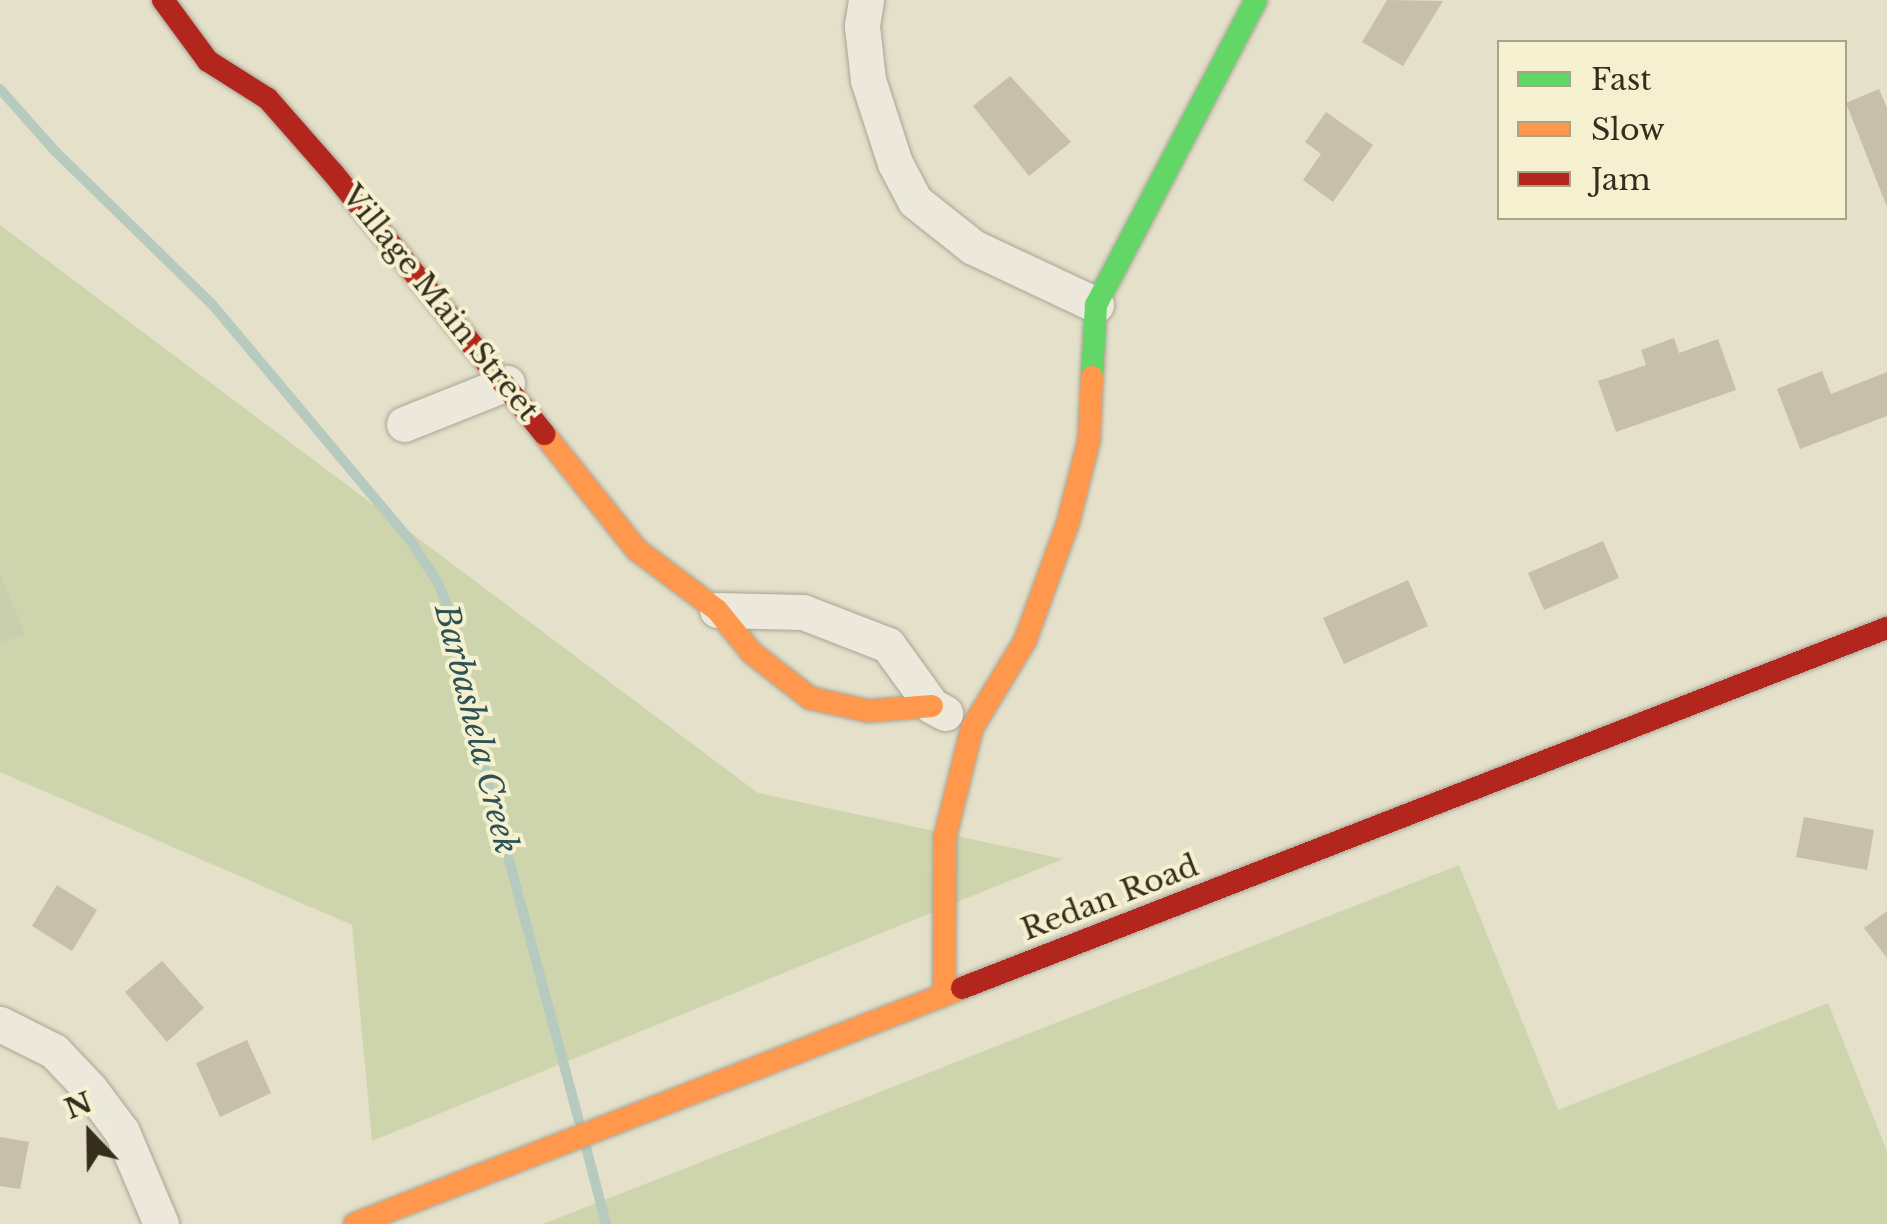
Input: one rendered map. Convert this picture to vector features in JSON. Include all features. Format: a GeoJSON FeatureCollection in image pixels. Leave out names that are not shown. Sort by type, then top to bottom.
{"type":"FeatureCollection","features":[{"type":"Feature","properties":{"kind":"street","name":"Village Main Street"},"geometry":{"type":"LineString","coordinates":[[163,0],[208,61],[268,99],[507,383],[638,550],[716,610],[752,653],[810,698],[868,711],[932,706]]}},
{"type":"Feature","properties":{"kind":"street"},"geometry":{"type":"LineString","coordinates":[[866,0],[862,26],[868,80],[894,163],[915,200],[973,247],[1096,304]]}},
{"type":"Feature","properties":{"kind":"street"},"geometry":{"type":"LineString","coordinates":[[944,995],[945,836],[972,728],[1025,640],[1068,522],[1089,440],[1096,304],[1256,0]]}},
{"type":"Feature","properties":{"kind":"street"},"geometry":{"type":"LineString","coordinates":[[404,424],[507,383]]}},
{"type":"Feature","properties":{"kind":"street"},"geometry":{"type":"LineString","coordinates":[[716,610],[802,612],[888,645],[932,706],[972,728]]}},
{"type":"Feature","properties":{"kind":"street","name":"Redan Road"},"geometry":{"type":"LineString","coordinates":[[355,1224],[1887,628]]}},
{"type":"Feature","properties":{"kind":"street"},"geometry":{"type":"LineString","coordinates":[[0,1024],[54,1052],[90,1089],[122,1132],[161,1224]]}},
{"type":"Feature","properties":{"kind":"green space"},"geometry":{"type":"Polygon","coordinates":[[[0,225],[758,793],[1063,859],[372,1141],[352,925],[0,772],[0,225]]]}},
{"type":"Feature","properties":{"kind":"green space"},"geometry":{"type":"Polygon","coordinates":[[[0,573],[25,634],[0,644],[0,573]]]}},
{"type":"Feature","properties":{"kind":"green space"},"geometry":{"type":"Polygon","coordinates":[[[1459,865],[1558,1110],[1828,1003],[1887,1151],[1887,1224],[543,1224],[1459,865]]]}},
{"type":"Feature","properties":{"kind":"building"},"geometry":{"type":"Polygon","coordinates":[[[1387,0],[1443,1],[1403,66],[1362,42],[1387,0]]]}},
{"type":"Feature","properties":{"kind":"building"},"geometry":{"type":"Polygon","coordinates":[[[1010,76],[1071,142],[1029,176],[973,106],[1010,76]]]}},
{"type":"Feature","properties":{"kind":"building"},"geometry":{"type":"Polygon","coordinates":[[[1879,89],[1887,108],[1887,207],[1847,106],[1879,89]]]}},
{"type":"Feature","properties":{"kind":"building"},"geometry":{"type":"Polygon","coordinates":[[[1326,112],[1373,145],[1333,202],[1303,180],[1321,154],[1305,142],[1326,112]]]}},
{"type":"Feature","properties":{"kind":"building"},"geometry":{"type":"Polygon","coordinates":[[[1674,338],[1679,353],[1718,339],[1736,390],[1616,432],[1598,381],[1646,365],[1641,350],[1674,338]]]}},
{"type":"Feature","properties":{"kind":"building"},"geometry":{"type":"Polygon","coordinates":[[[1822,371],[1831,394],[1887,372],[1887,416],[1800,449],[1777,389],[1822,371]]]}},
{"type":"Feature","properties":{"kind":"building"},"geometry":{"type":"Polygon","coordinates":[[[1603,541],[1619,578],[1544,610],[1528,573],[1603,541]]]}},
{"type":"Feature","properties":{"kind":"building"},"geometry":{"type":"Polygon","coordinates":[[[1408,580],[1428,626],[1344,664],[1323,618],[1408,580]]]}},
{"type":"Feature","properties":{"kind":"building"},"geometry":{"type":"Polygon","coordinates":[[[1804,817],[1874,830],[1867,870],[1796,857],[1804,817]]]}},
{"type":"Feature","properties":{"kind":"building"},"geometry":{"type":"Polygon","coordinates":[[[57,885],[97,910],[72,951],[32,926],[57,885]]]}},
{"type":"Feature","properties":{"kind":"building"},"geometry":{"type":"Polygon","coordinates":[[[1887,911],[1887,958],[1864,928],[1887,911]]]}},
{"type":"Feature","properties":{"kind":"building"},"geometry":{"type":"Polygon","coordinates":[[[162,961],[204,1008],[167,1042],[125,992],[162,961]]]}},
{"type":"Feature","properties":{"kind":"building"},"geometry":{"type":"Polygon","coordinates":[[[247,1040],[271,1093],[220,1117],[196,1063],[247,1040]]]}},
{"type":"Feature","properties":{"kind":"building"},"geometry":{"type":"Polygon","coordinates":[[[0,1137],[29,1142],[20,1189],[0,1186],[0,1137]]]}},
{"type":"Feature","properties":{"kind":"waterway","name":"Barbashela Creek"},"geometry":{"type":"LineString","coordinates":[[0,89],[56,152],[211,303],[410,540],[438,583],[457,631],[471,718],[579,1121]]}},
{"type":"Feature","properties":{"kind":"waterway","name":"Barbashela Creek"},"geometry":{"type":"LineString","coordinates":[[586,1147],[606,1224]]}},
{"type":"Feature","properties":{"kind":"traffic: fast"},"geometry":{"type":"LineString","coordinates":[[1092,377],[1096,305],[1256,0]]}},
{"type":"Feature","properties":{"kind":"traffic: slow"},"geometry":{"type":"LineString","coordinates":[[944,995],[945,837],[972,728],[1025,641],[1068,523],[1089,440],[1092,377]]}},
{"type":"Feature","properties":{"kind":"traffic: slow"},"geometry":{"type":"LineString","coordinates":[[544,434],[637,550],[717,610],[752,653],[810,698],[868,711],[932,706]]}},
{"type":"Feature","properties":{"kind":"traffic: slow"},"geometry":{"type":"LineString","coordinates":[[355,1224],[962,988]]}},
{"type":"Feature","properties":{"kind":"traffic: jam"},"geometry":{"type":"LineString","coordinates":[[163,0],[208,61],[268,99],[333,173],[544,434]]}},
{"type":"Feature","properties":{"kind":"traffic: jam"},"geometry":{"type":"LineString","coordinates":[[962,988],[1887,628]]}}]}
